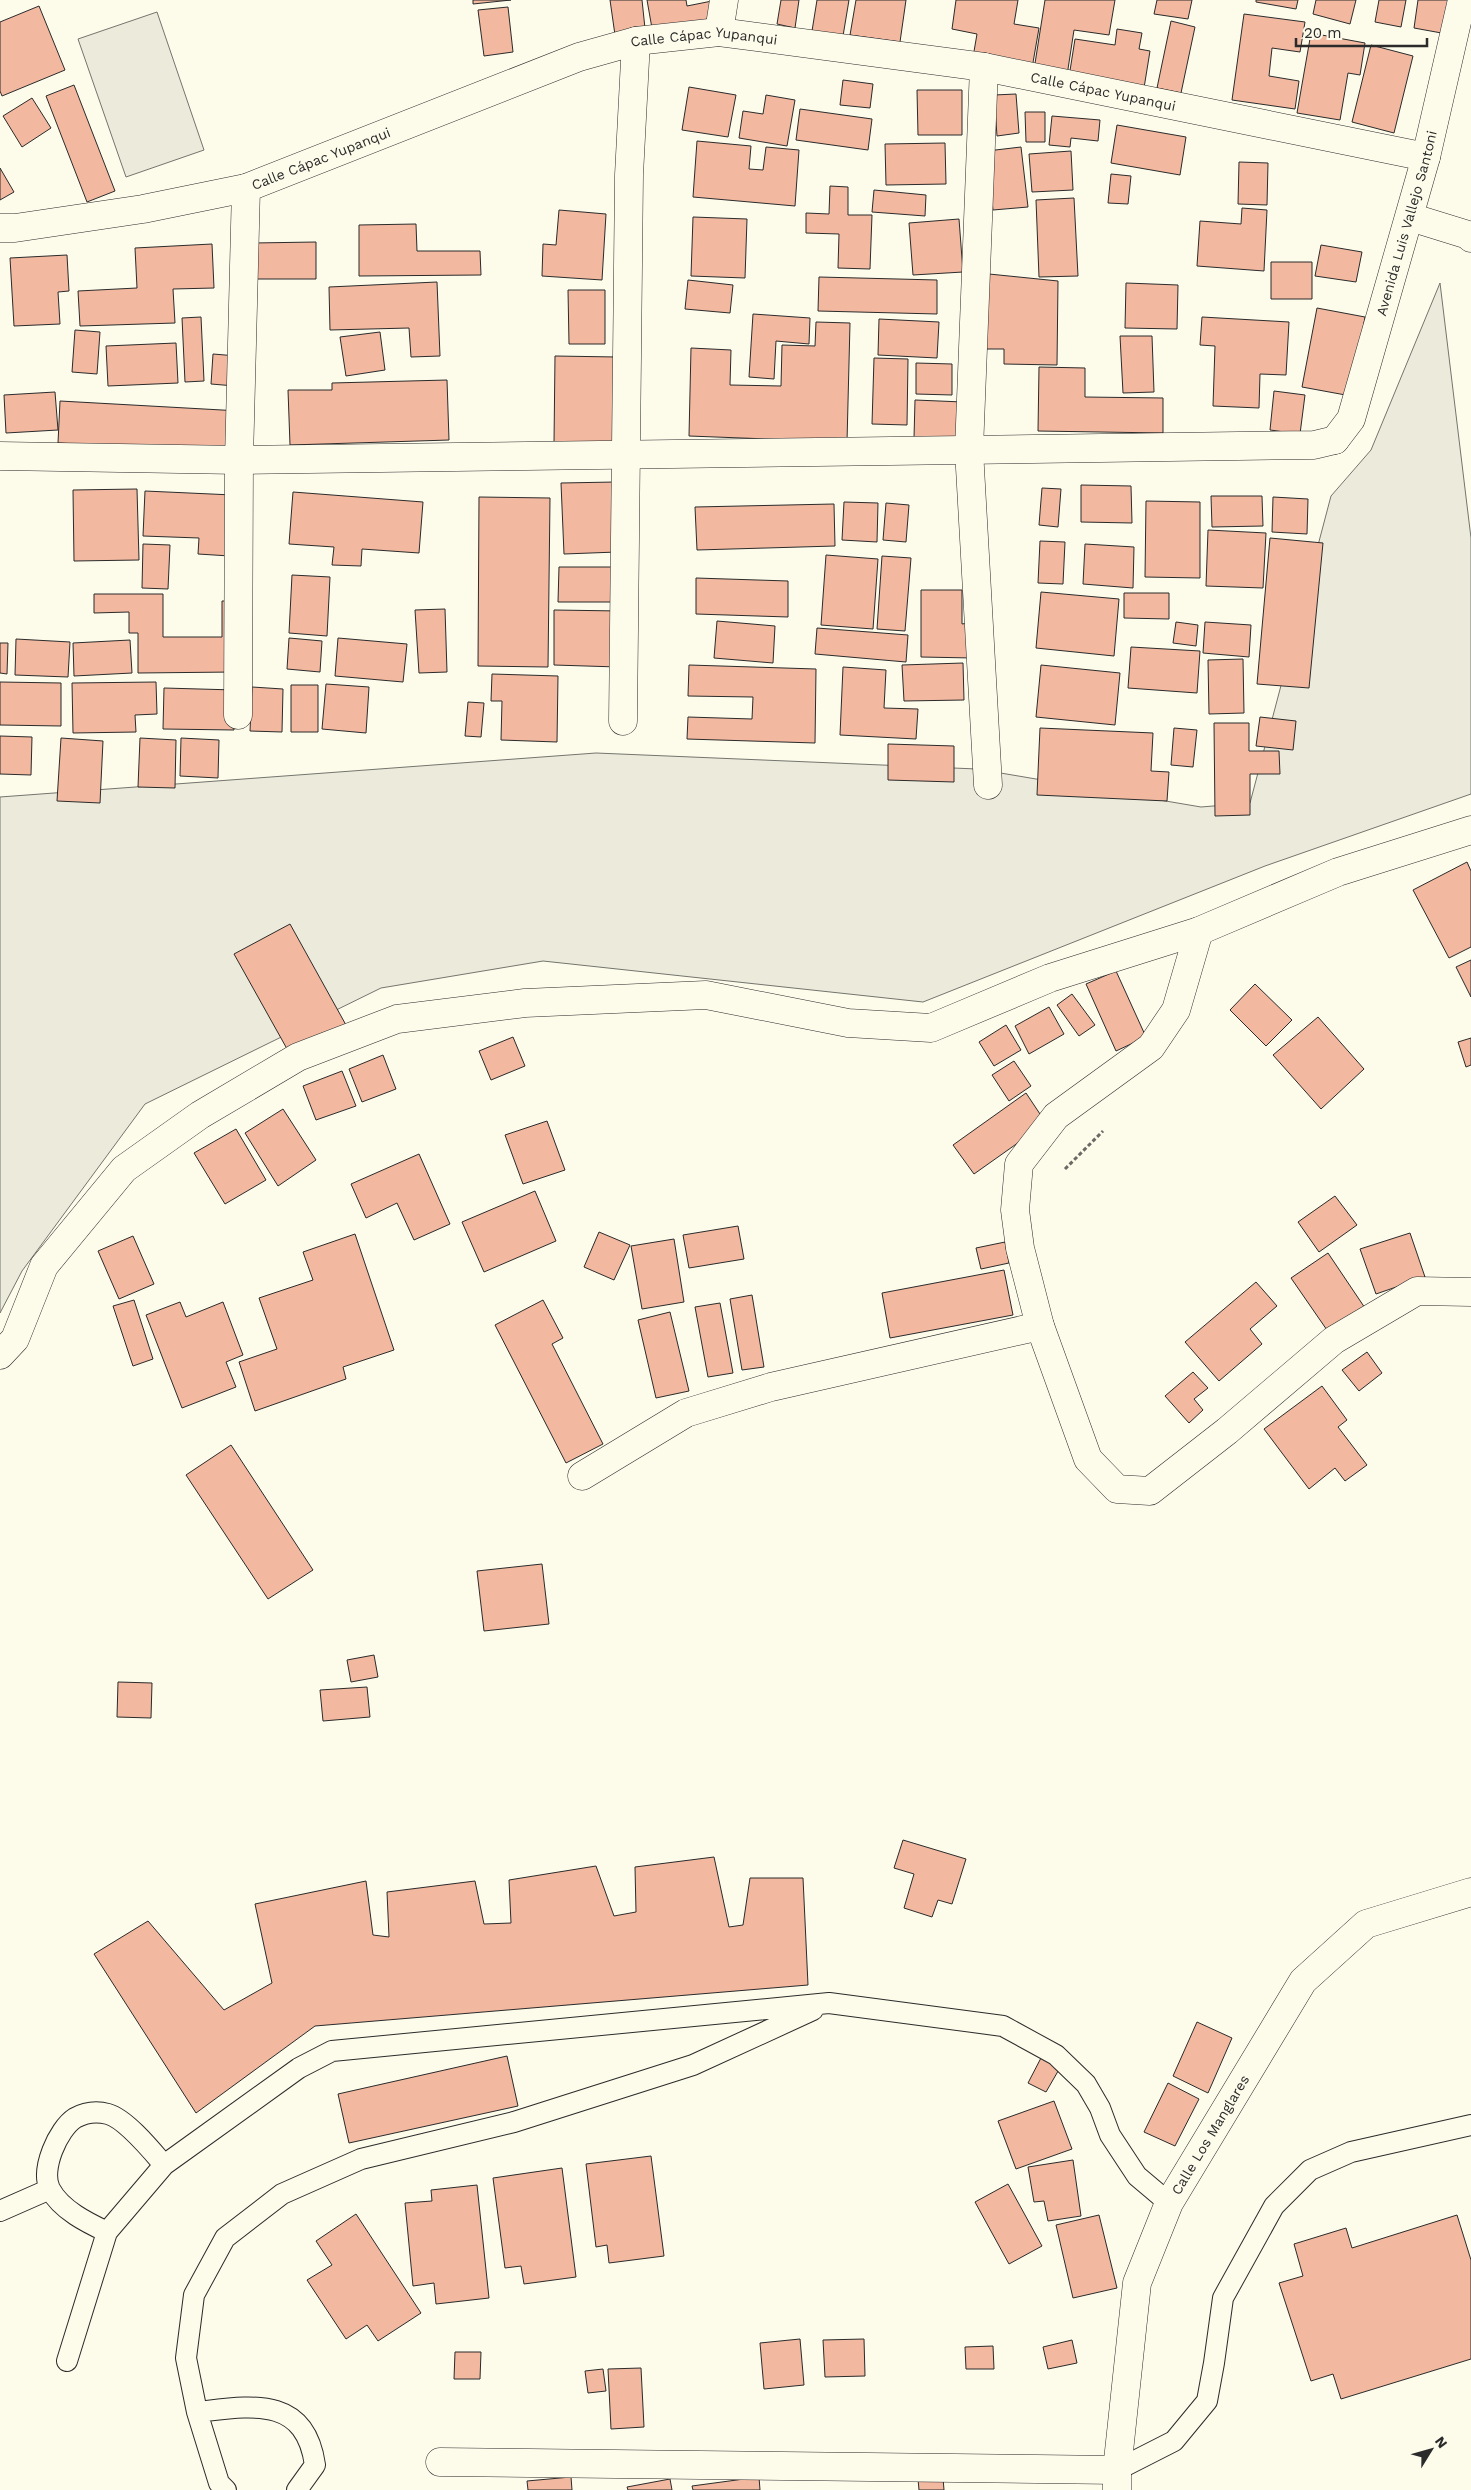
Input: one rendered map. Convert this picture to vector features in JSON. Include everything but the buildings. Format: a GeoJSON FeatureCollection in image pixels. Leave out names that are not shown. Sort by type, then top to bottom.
{"type":"FeatureCollection","features":[{"type":"Feature","properties":{"kind":"street"},"geometry":{"type":"LineString","coordinates":[[719,32],[724,0]]}},
{"type":"Feature","properties":{"kind":"street","name":"Avenida Luis Vallejo Santoni"},"geometry":{"type":"LineString","coordinates":[[969,450],[1314,446],[1335,440],[1351,420],[1410,217],[1465,2]]}},
{"type":"Feature","properties":{"kind":"street","name":"Calle Cápac Yupanqui"},"geometry":{"type":"LineString","coordinates":[[0,228],[15,228],[143,209],[246,188],[580,56],[636,41],[719,32],[984,67],[1426,157]]}},
{"type":"Feature","properties":{"kind":"street"},"geometry":{"type":"LineString","coordinates":[[623,721],[629,175],[636,41]]}},
{"type":"Feature","properties":{"kind":"street"},"geometry":{"type":"LineString","coordinates":[[984,67],[969,450],[988,785]]}},
{"type":"Feature","properties":{"kind":"street"},"geometry":{"type":"LineString","coordinates":[[238,715],[239,460],[246,188]]}},
{"type":"Feature","properties":{"kind":"street"},"geometry":{"type":"LineString","coordinates":[[1410,217],[1468,235],[1471,238]]}},
{"type":"Feature","properties":{"kind":"street"},"geometry":{"type":"LineString","coordinates":[[0,456],[239,460],[627,453],[969,450]]}},
{"type":"Feature","properties":{"kind":"street"},"geometry":{"type":"LineString","coordinates":[[5,1338],[44,1266],[124,1169],[200,1115],[298,1057],[397,1019],[525,1003],[706,995],[848,1024],[931,1028],[1050,978],[1199,931],[1338,872],[1471,830]]}},
{"type":"Feature","properties":{"kind":"street"},"geometry":{"type":"LineString","coordinates":[[1199,931],[1176,1010],[1151,1047],[1056,1116],[1020,1164],[1016,1210],[1020,1248],[1040,1326],[1088,1459],[1118,1489],[1150,1492],[1227,1431],[1334,1340],[1417,1291],[1471,1292]]}},
{"type":"Feature","properties":{"kind":"street"},"geometry":{"type":"LineString","coordinates":[[582,1476],[686,1413],[771,1387],[1040,1326]]}},
{"type":"Feature","properties":{"kind":"street","name":"Calle Los Manglares"},"geometry":{"type":"LineString","coordinates":[[1117,2480],[1137,2283],[1169,2204],[1303,1981],[1366,1924],[1471,1892]]}},
{"type":"Feature","properties":{"kind":"street"},"geometry":{"type":"LineString","coordinates":[[440,2462],[1117,2480]]}},
{"type":"Feature","properties":{"kind":"lane"},"geometry":{"type":"LineString","coordinates":[[67,2361],[107,2232],[164,2165],[300,2068],[332,2051],[829,2003],[1003,2026],[1056,2055],[1086,2084],[1110,2135],[1137,2176],[1169,2204]]}},
{"type":"Feature","properties":{"kind":"lane"},"geometry":{"type":"LineString","coordinates":[[226,2490],[219,2483],[196,2412],[186,2358],[194,2295],[226,2238],[282,2194],[361,2159],[514,2122],[693,2064],[829,2003]]}},
{"type":"Feature","properties":{"kind":"lane"},"geometry":{"type":"LineString","coordinates":[[107,2232],[75,2216],[50,2189],[47,2166],[55,2143],[74,2119],[92,2112],[110,2114],[140,2137],[164,2165]]}},
{"type":"Feature","properties":{"kind":"lane"},"geometry":{"type":"LineString","coordinates":[[1117,2480],[1174,2441],[1207,2401],[1223,2298],[1274,2206],[1310,2170],[1351,2152],[1471,2125]]}},
{"type":"Feature","properties":{"kind":"lane"},"geometry":{"type":"LineString","coordinates":[[0,2211],[50,2189]]}},
{"type":"Feature","properties":{"kind":"lane"},"geometry":{"type":"LineString","coordinates":[[196,2412],[254,2405],[279,2412],[300,2424],[312,2444],[315,2465],[297,2490]]}},
{"type":"Feature","properties":{"kind":"path"},"geometry":{"type":"LineString","coordinates":[[1060,1174],[1105,1128]]}},
{"type":"Feature","properties":{"kind":"shaded area"},"geometry":{"type":"Polygon","coordinates":[[[157,12],[204,150],[126,177],[78,39],[157,12]]]}},
{"type":"Feature","properties":{"kind":"shaded area"},"geometry":{"type":"Polygon","coordinates":[[[1440,283],[1471,538],[1471,794],[1265,866],[923,1002],[543,961],[381,988],[145,1104],[22,1271],[0,1313],[0,797],[596,753],[977,769],[1201,807],[1250,803],[1331,496],[1371,450],[1440,283]]]}}]}
